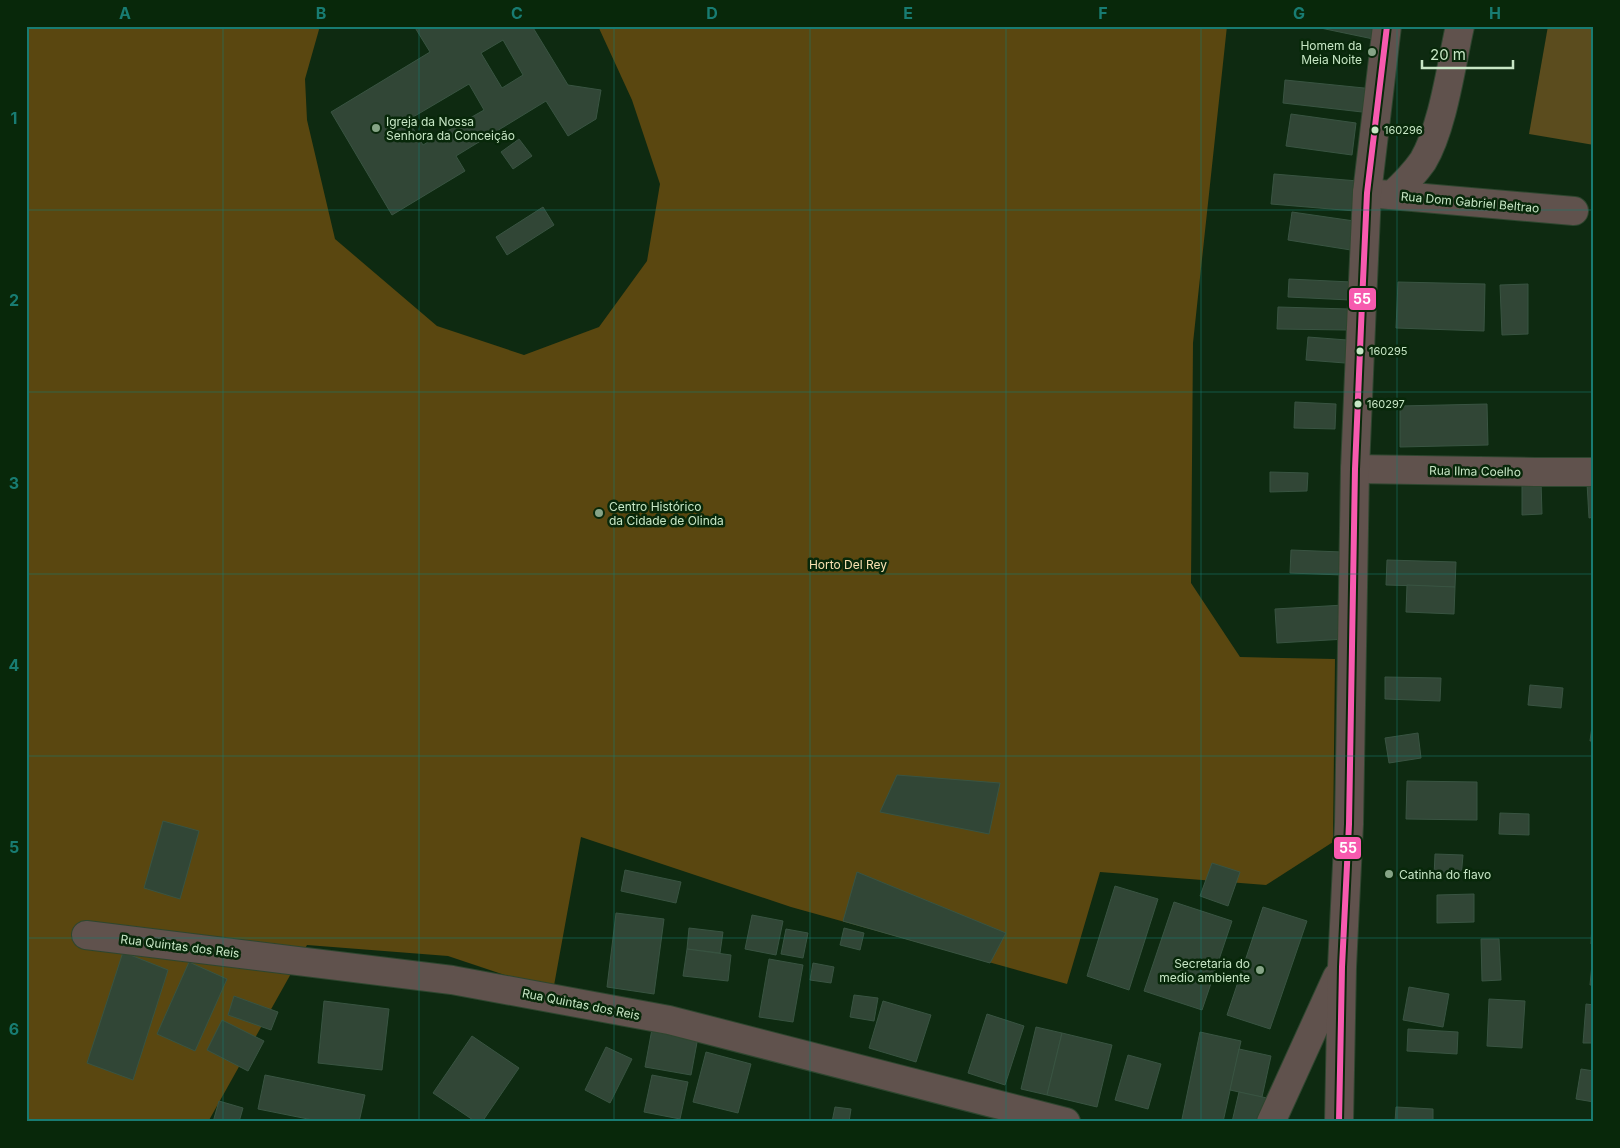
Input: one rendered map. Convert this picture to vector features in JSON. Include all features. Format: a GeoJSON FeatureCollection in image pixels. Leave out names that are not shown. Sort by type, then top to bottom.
{"type":"FeatureCollection","features":[{"type":"Feature","properties":{"kind":"street"},"geometry":{"type":"LineString","coordinates":[[1339,1122],[1342,967],[1349,824],[1356,469],[1380,194],[1387,26]]}},
{"type":"Feature","properties":{"kind":"street"},"geometry":{"type":"LineString","coordinates":[[1380,194],[1408,181],[1423,161],[1433,139],[1444,99],[1460,26]]}},
{"type":"Feature","properties":{"kind":"street","name":"Rua Dom Gabriel Beltrao"},"geometry":{"type":"LineString","coordinates":[[1380,194],[1574,211]]}},
{"type":"Feature","properties":{"kind":"street","name":"Rua Ilma Coelho"},"geometry":{"type":"LineString","coordinates":[[1356,469],[1594,472]]}},
{"type":"Feature","properties":{"kind":"street","name":"Rua Quintas dos Reis"},"geometry":{"type":"LineString","coordinates":[[86,935],[452,980],[669,1020],[1066,1122]]}},
{"type":"Feature","properties":{"kind":"street"},"geometry":{"type":"LineString","coordinates":[[1272,1122],[1342,967]]}},
{"type":"Feature","properties":{"kind":"shaded area"},"geometry":{"type":"Polygon","coordinates":[[[1548,26],[1594,26],[1594,145],[1529,134],[1548,26]]]}},
{"type":"Feature","properties":{"kind":"green space","name":"Horto Del Rey"},"geometry":{"type":"Polygon","coordinates":[[[26,26],[320,26],[305,79],[307,120],[335,239],[437,326],[524,355],[599,327],[647,261],[660,184],[632,100],[598,26],[1227,26],[1193,343],[1191,583],[1240,657],[1335,659],[1333,842],[1266,885],[1100,872],[1067,984],[791,907],[581,837],[553,991],[448,956],[307,945],[208,1122],[26,1122],[26,26]]]}},
{"type":"Feature","properties":{"kind":"building","name":"Igreja da Nossa Senhora da Conceição"},"geometry":{"type":"Polygon","coordinates":[[[414,26],[532,26],[568,85],[601,90],[596,119],[568,136],[546,101],[456,156],[465,171],[392,215],[331,112],[430,52],[414,26]],[[503,40],[481,53],[502,88],[523,75],[503,40]],[[469,84],[408,120],[423,145],[484,110],[469,84]]]}},
{"type":"Feature","properties":{"kind":"building"},"geometry":{"type":"Polygon","coordinates":[[[1311,26],[1381,26],[1378,40],[1311,26]]]}},
{"type":"Feature","properties":{"kind":"building"},"geometry":{"type":"Polygon","coordinates":[[[1285,80],[1374,89],[1371,113],[1283,103],[1285,80]]]}},
{"type":"Feature","properties":{"kind":"building"},"geometry":{"type":"Polygon","coordinates":[[[1291,114],[1356,123],[1352,155],[1286,146],[1291,114]]]}},
{"type":"Feature","properties":{"kind":"building"},"geometry":{"type":"Polygon","coordinates":[[[519,139],[532,156],[513,169],[501,152],[519,139]]]}},
{"type":"Feature","properties":{"kind":"building"},"geometry":{"type":"Polygon","coordinates":[[[1274,174],[1358,181],[1355,211],[1271,204],[1274,174]]]}},
{"type":"Feature","properties":{"kind":"building"},"geometry":{"type":"Polygon","coordinates":[[[543,207],[554,225],[507,255],[496,237],[543,207]]]}},
{"type":"Feature","properties":{"kind":"building"},"geometry":{"type":"Polygon","coordinates":[[[1292,212],[1361,222],[1357,251],[1288,240],[1292,212]]]}},
{"type":"Feature","properties":{"kind":"building"},"geometry":{"type":"Polygon","coordinates":[[[1289,279],[1351,282],[1350,300],[1288,297],[1289,279]]]}},
{"type":"Feature","properties":{"kind":"building"},"geometry":{"type":"Polygon","coordinates":[[[1398,282],[1485,284],[1484,331],[1396,328],[1398,282]]]}},
{"type":"Feature","properties":{"kind":"building"},"geometry":{"type":"Polygon","coordinates":[[[1528,284],[1528,334],[1502,335],[1500,285],[1528,284]]]}},
{"type":"Feature","properties":{"kind":"building"},"geometry":{"type":"Polygon","coordinates":[[[1278,307],[1349,309],[1348,330],[1277,329],[1278,307]]]}},
{"type":"Feature","properties":{"kind":"building"},"geometry":{"type":"Polygon","coordinates":[[[1308,337],[1347,340],[1345,363],[1306,360],[1308,337]]]}},
{"type":"Feature","properties":{"kind":"building"},"geometry":{"type":"Polygon","coordinates":[[[1295,402],[1336,404],[1335,429],[1294,428],[1295,402]]]}},
{"type":"Feature","properties":{"kind":"building"},"geometry":{"type":"Polygon","coordinates":[[[1487,404],[1488,445],[1400,447],[1400,406],[1487,404]]]}},
{"type":"Feature","properties":{"kind":"building"},"geometry":{"type":"Polygon","coordinates":[[[1270,472],[1308,473],[1307,491],[1270,492],[1270,472]]]}},
{"type":"Feature","properties":{"kind":"building"},"geometry":{"type":"Polygon","coordinates":[[[1541,482],[1542,514],[1522,515],[1522,483],[1541,482]]]}},
{"type":"Feature","properties":{"kind":"building"},"geometry":{"type":"Polygon","coordinates":[[[1587,483],[1594,483],[1594,517],[1589,518],[1587,483]]]}},
{"type":"Feature","properties":{"kind":"building"},"geometry":{"type":"Polygon","coordinates":[[[1291,550],[1342,552],[1342,575],[1290,573],[1291,550]]]}},
{"type":"Feature","properties":{"kind":"building"},"geometry":{"type":"Polygon","coordinates":[[[1387,560],[1456,562],[1455,587],[1386,585],[1387,560]]]}},
{"type":"Feature","properties":{"kind":"building"},"geometry":{"type":"Polygon","coordinates":[[[1407,585],[1455,587],[1454,614],[1406,612],[1407,585]]]}},
{"type":"Feature","properties":{"kind":"building"},"geometry":{"type":"Polygon","coordinates":[[[1344,605],[1346,639],[1277,643],[1275,609],[1344,605]]]}},
{"type":"Feature","properties":{"kind":"building"},"geometry":{"type":"Polygon","coordinates":[[[1385,677],[1441,678],[1440,701],[1385,699],[1385,677]]]}},
{"type":"Feature","properties":{"kind":"building"},"geometry":{"type":"Polygon","coordinates":[[[1530,685],[1563,688],[1561,708],[1528,705],[1530,685]]]}},
{"type":"Feature","properties":{"kind":"building"},"geometry":{"type":"Polygon","coordinates":[[[1593,719],[1594,741],[1590,741],[1593,719]]]}},
{"type":"Feature","properties":{"kind":"building"},"geometry":{"type":"Polygon","coordinates":[[[1418,733],[1421,758],[1389,763],[1385,738],[1418,733]]]}},
{"type":"Feature","properties":{"kind":"building"},"geometry":{"type":"Polygon","coordinates":[[[897,775],[1000,783],[989,834],[880,812],[897,775]]]}},
{"type":"Feature","properties":{"kind":"building"},"geometry":{"type":"Polygon","coordinates":[[[1407,781],[1477,782],[1477,820],[1406,819],[1407,781]]]}},
{"type":"Feature","properties":{"kind":"building"},"geometry":{"type":"Polygon","coordinates":[[[1500,813],[1529,814],[1529,835],[1499,834],[1500,813]]]}},
{"type":"Feature","properties":{"kind":"building"},"geometry":{"type":"Polygon","coordinates":[[[163,821],[199,831],[180,899],[144,888],[163,821]]]}},
{"type":"Feature","properties":{"kind":"building"},"geometry":{"type":"Polygon","coordinates":[[[1435,854],[1463,855],[1461,878],[1434,877],[1435,854]]]}},
{"type":"Feature","properties":{"kind":"building"},"geometry":{"type":"Polygon","coordinates":[[[1212,863],[1240,872],[1228,906],[1200,896],[1212,863]]]}},
{"type":"Feature","properties":{"kind":"building"},"geometry":{"type":"Polygon","coordinates":[[[625,870],[681,882],[676,903],[621,891],[625,870]]]}},
{"type":"Feature","properties":{"kind":"building"},"geometry":{"type":"Polygon","coordinates":[[[857,872],[1006,933],[990,963],[843,921],[857,872]]]}},
{"type":"Feature","properties":{"kind":"building"},"geometry":{"type":"Polygon","coordinates":[[[1115,886],[1158,899],[1129,990],[1087,976],[1115,886]]]}},
{"type":"Feature","properties":{"kind":"building"},"geometry":{"type":"Polygon","coordinates":[[[1474,894],[1474,922],[1437,923],[1437,895],[1474,894]]]}},
{"type":"Feature","properties":{"kind":"building"},"geometry":{"type":"Polygon","coordinates":[[[1174,902],[1232,921],[1202,1010],[1144,991],[1174,902]]]}},
{"type":"Feature","properties":{"kind":"building"},"geometry":{"type":"Polygon","coordinates":[[[1263,907],[1307,921],[1270,1029],[1227,1015],[1263,907]]]}},
{"type":"Feature","properties":{"kind":"building"},"geometry":{"type":"Polygon","coordinates":[[[616,913],[664,919],[654,994],[607,987],[616,913]]]}},
{"type":"Feature","properties":{"kind":"building"},"geometry":{"type":"Polygon","coordinates":[[[752,915],[783,921],[776,955],[745,949],[752,915]]]}},
{"type":"Feature","properties":{"kind":"building"},"geometry":{"type":"Polygon","coordinates":[[[1592,922],[1594,922],[1594,944],[1591,944],[1592,922]]]}},
{"type":"Feature","properties":{"kind":"building"},"geometry":{"type":"Polygon","coordinates":[[[689,928],[723,932],[720,953],[687,949],[689,928]]]}},
{"type":"Feature","properties":{"kind":"building"},"geometry":{"type":"Polygon","coordinates":[[[844,928],[864,933],[860,950],[840,945],[844,928]]]}},
{"type":"Feature","properties":{"kind":"building"},"geometry":{"type":"Polygon","coordinates":[[[786,929],[808,933],[803,958],[781,954],[786,929]]]}},
{"type":"Feature","properties":{"kind":"building"},"geometry":{"type":"Polygon","coordinates":[[[1481,939],[1499,939],[1501,980],[1482,981],[1481,939]]]}},
{"type":"Feature","properties":{"kind":"building"},"geometry":{"type":"Polygon","coordinates":[[[687,949],[731,955],[728,981],[683,976],[687,949]]]}},
{"type":"Feature","properties":{"kind":"building"},"geometry":{"type":"Polygon","coordinates":[[[123,952],[168,970],[133,1080],[87,1063],[123,952]]]}},
{"type":"Feature","properties":{"kind":"building"},"geometry":{"type":"Polygon","coordinates":[[[1593,953],[1594,985],[1590,985],[1593,953]]]}},
{"type":"Feature","properties":{"kind":"building"},"geometry":{"type":"Polygon","coordinates":[[[769,959],[803,965],[793,1022],[759,1017],[769,959]]]}},
{"type":"Feature","properties":{"kind":"building"},"geometry":{"type":"Polygon","coordinates":[[[189,962],[227,979],[195,1051],[157,1034],[189,962]]]}},
{"type":"Feature","properties":{"kind":"building"},"geometry":{"type":"Polygon","coordinates":[[[813,963],[834,967],[831,983],[810,980],[813,963]]]}},
{"type":"Feature","properties":{"kind":"building"},"geometry":{"type":"Polygon","coordinates":[[[1409,987],[1449,994],[1443,1027],[1403,1020],[1409,987]]]}},
{"type":"Feature","properties":{"kind":"building"},"geometry":{"type":"Polygon","coordinates":[[[854,995],[878,998],[874,1021],[850,1017],[854,995]]]}},
{"type":"Feature","properties":{"kind":"building"},"geometry":{"type":"Polygon","coordinates":[[[234,996],[278,1012],[271,1030],[228,1015],[234,996]]]}},
{"type":"Feature","properties":{"kind":"building"},"geometry":{"type":"Polygon","coordinates":[[[1489,999],[1525,1001],[1522,1048],[1487,1046],[1489,999]]]}},
{"type":"Feature","properties":{"kind":"building"},"geometry":{"type":"Polygon","coordinates":[[[324,1001],[389,1009],[382,1070],[318,1063],[324,1001]]]}},
{"type":"Feature","properties":{"kind":"building"},"geometry":{"type":"Polygon","coordinates":[[[883,1001],[931,1015],[916,1062],[869,1048],[883,1001]]]}},
{"type":"Feature","properties":{"kind":"building"},"geometry":{"type":"Polygon","coordinates":[[[1586,1004],[1594,1005],[1594,1043],[1583,1043],[1586,1004]]]}},
{"type":"Feature","properties":{"kind":"building"},"geometry":{"type":"Polygon","coordinates":[[[987,1014],[1024,1026],[1005,1085],[968,1073],[987,1014]]]}},
{"type":"Feature","properties":{"kind":"building"},"geometry":{"type":"Polygon","coordinates":[[[222,1020],[264,1041],[248,1071],[207,1050],[222,1020]]]}},
{"type":"Feature","properties":{"kind":"building"},"geometry":{"type":"Polygon","coordinates":[[[1036,1027],[1062,1033],[1047,1095],[1021,1089],[1036,1027]]]}},
{"type":"Feature","properties":{"kind":"building"},"geometry":{"type":"Polygon","coordinates":[[[652,1029],[698,1037],[691,1075],[645,1067],[652,1029]]]}},
{"type":"Feature","properties":{"kind":"building"},"geometry":{"type":"Polygon","coordinates":[[[1408,1029],[1458,1032],[1457,1054],[1407,1051],[1408,1029]]]}},
{"type":"Feature","properties":{"kind":"building"},"geometry":{"type":"Polygon","coordinates":[[[1200,1032],[1241,1041],[1223,1122],[1193,1122],[1182,1119],[1200,1032]]]}},
{"type":"Feature","properties":{"kind":"building"},"geometry":{"type":"Polygon","coordinates":[[[1062,1033],[1112,1045],[1097,1107],[1047,1095],[1062,1033]]]}},
{"type":"Feature","properties":{"kind":"building"},"geometry":{"type":"Polygon","coordinates":[[[472,1036],[519,1068],[482,1122],[476,1122],[433,1093],[472,1036]]]}},
{"type":"Feature","properties":{"kind":"building"},"geometry":{"type":"Polygon","coordinates":[[[606,1047],[632,1059],[610,1103],[585,1090],[606,1047]]]}},
{"type":"Feature","properties":{"kind":"building"},"geometry":{"type":"Polygon","coordinates":[[[1239,1049],[1271,1056],[1262,1097],[1230,1090],[1239,1049]]]}},
{"type":"Feature","properties":{"kind":"building"},"geometry":{"type":"Polygon","coordinates":[[[706,1052],[751,1064],[738,1113],[693,1102],[706,1052]]]}},
{"type":"Feature","properties":{"kind":"building"},"geometry":{"type":"Polygon","coordinates":[[[1128,1055],[1161,1064],[1148,1109],[1115,1100],[1128,1055]]]}},
{"type":"Feature","properties":{"kind":"building"},"geometry":{"type":"Polygon","coordinates":[[[1581,1069],[1594,1071],[1594,1102],[1576,1099],[1581,1069]]]}},
{"type":"Feature","properties":{"kind":"building"},"geometry":{"type":"Polygon","coordinates":[[[265,1075],[365,1095],[359,1122],[323,1122],[258,1109],[265,1075]]]}},
{"type":"Feature","properties":{"kind":"building"},"geometry":{"type":"Polygon","coordinates":[[[652,1075],[688,1082],[680,1119],[644,1112],[652,1075]]]}},
{"type":"Feature","properties":{"kind":"building"},"geometry":{"type":"Polygon","coordinates":[[[1239,1092],[1267,1098],[1262,1122],[1232,1122],[1239,1092]]]}},
{"type":"Feature","properties":{"kind":"building"},"geometry":{"type":"Polygon","coordinates":[[[219,1101],[243,1108],[239,1122],[213,1122],[219,1101]]]}},
{"type":"Feature","properties":{"kind":"building"},"geometry":{"type":"Polygon","coordinates":[[[835,1107],[851,1109],[849,1122],[832,1122],[835,1107]]]}},
{"type":"Feature","properties":{"kind":"building"},"geometry":{"type":"Polygon","coordinates":[[[1396,1107],[1433,1109],[1433,1122],[1395,1122],[1396,1107]]]}},
{"type":"Feature","properties":{"kind":"transit line","name":"55"},"geometry":{"type":"LineString","coordinates":[[1339,1122],[1342,967],[1349,824],[1355,469],[1362,303],[1367,193],[1387,26]]}},
{"type":"Feature","properties":{"kind":"place","name":"Homem da Meia Noite"},"geometry":{"type":"Point","coordinates":[1372,52]}},
{"type":"Feature","properties":{"kind":"place","name":"Igreja da Nossa Senhora da Conceição"},"geometry":{"type":"Point","coordinates":[376,128]}},
{"type":"Feature","properties":{"kind":"place","name":"160296"},"geometry":{"type":"Point","coordinates":[1375,130]}},
{"type":"Feature","properties":{"kind":"place","name":"160295"},"geometry":{"type":"Point","coordinates":[1360,351]}},
{"type":"Feature","properties":{"kind":"place","name":"160297"},"geometry":{"type":"Point","coordinates":[1358,404]}},
{"type":"Feature","properties":{"kind":"place","name":"Centro Histórico da Cidade de Olinda"},"geometry":{"type":"Point","coordinates":[599,513]}},
{"type":"Feature","properties":{"kind":"place","name":"Catinha do flavo"},"geometry":{"type":"Point","coordinates":[1389,874]}},
{"type":"Feature","properties":{"kind":"place","name":"Secretaria do medio ambiente"},"geometry":{"type":"Point","coordinates":[1260,970]}}]}
